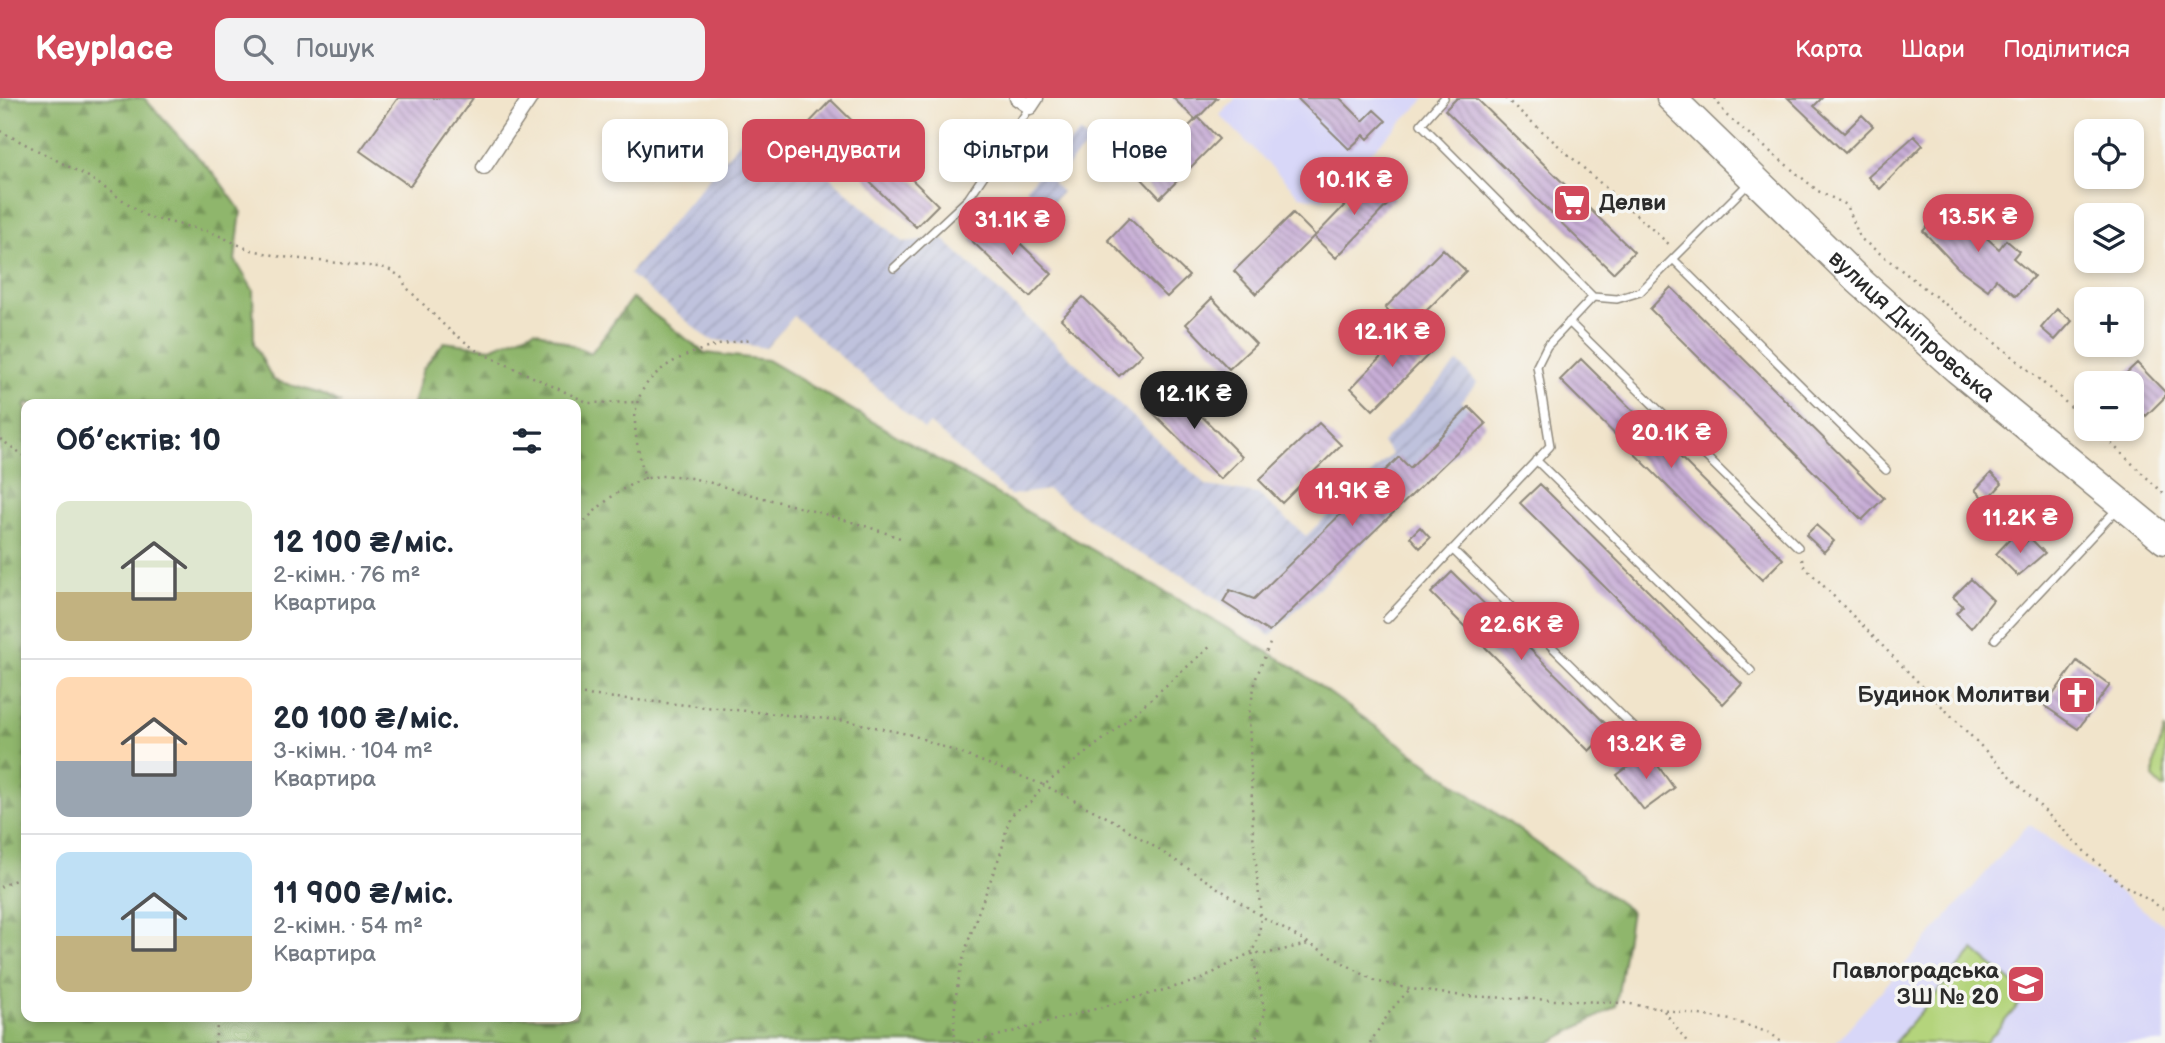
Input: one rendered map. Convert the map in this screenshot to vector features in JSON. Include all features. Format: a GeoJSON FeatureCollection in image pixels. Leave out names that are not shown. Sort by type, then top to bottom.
{"type":"FeatureCollection","features":[{"type":"Feature","properties":{"kind":"highway","name":"вулиця Дніпровська"},"geometry":{"type":"LineString","coordinates":[[1671,98],[1856,277],[1957,369],[2165,540]]}},
{"type":"Feature","properties":{"kind":"street"},"geometry":{"type":"LineString","coordinates":[[484,167],[530,98]]}},
{"type":"Feature","properties":{"kind":"street"},"geometry":{"type":"LineString","coordinates":[[1017,98],[1033,103]]}},
{"type":"Feature","properties":{"kind":"lane"},"geometry":{"type":"LineString","coordinates":[[1444,98],[1421,124],[1593,297],[1617,299],[1640,292],[1754,177]]}},
{"type":"Feature","properties":{"kind":"lane"},"geometry":{"type":"LineString","coordinates":[[894,268],[968,199],[1033,103]]}},
{"type":"Feature","properties":{"kind":"lane"},"geometry":{"type":"LineString","coordinates":[[1676,256],[1886,471]]}},
{"type":"Feature","properties":{"kind":"lane"},"geometry":{"type":"LineString","coordinates":[[1387,619],[1550,446],[1537,366],[1547,346],[1593,297]]}},
{"type":"Feature","properties":{"kind":"lane"},"geometry":{"type":"LineString","coordinates":[[1569,322],[1798,547]]}},
{"type":"Feature","properties":{"kind":"lane"},"geometry":{"type":"LineString","coordinates":[[1536,460],[1751,671]]}},
{"type":"Feature","properties":{"kind":"lane"},"geometry":{"type":"LineString","coordinates":[[1996,639],[2121,504]]}},
{"type":"Feature","properties":{"kind":"lane"},"geometry":{"type":"LineString","coordinates":[[1452,549],[1651,744]]}},
{"type":"Feature","properties":{"kind":"path"},"geometry":{"type":"LineString","coordinates":[[1505,98],[1676,256]]}},
{"type":"Feature","properties":{"kind":"path"},"geometry":{"type":"LineString","coordinates":[[1715,98],[1727,114],[1818,191],[1847,205],[1860,238],[2012,356],[2074,410]]}},
{"type":"Feature","properties":{"kind":"path"},"geometry":{"type":"LineString","coordinates":[[0,131],[87,176],[148,218],[211,232],[248,249],[282,257],[387,268],[401,278],[406,287],[447,328],[477,351],[580,399]]}},
{"type":"Feature","properties":{"kind":"path"},"geometry":{"type":"LineString","coordinates":[[645,478],[636,426],[638,402],[656,376],[681,358],[719,343],[753,339]]}},
{"type":"Feature","properties":{"kind":"path"},"geometry":{"type":"LineString","coordinates":[[581,399],[589,403],[638,402]]}},
{"type":"Feature","properties":{"kind":"path"},"geometry":{"type":"LineString","coordinates":[[0,439],[21,454]]}},
{"type":"Feature","properties":{"kind":"path"},"geometry":{"type":"LineString","coordinates":[[2109,441],[2165,495]]}},
{"type":"Feature","properties":{"kind":"path"},"geometry":{"type":"LineString","coordinates":[[581,527],[606,502],[645,478],[666,476],[697,478],[864,525],[900,538]]}},
{"type":"Feature","properties":{"kind":"path"},"geometry":{"type":"LineString","coordinates":[[1798,547],[1803,565],[2088,855],[2122,884],[2165,910]]}},
{"type":"Feature","properties":{"kind":"path"},"geometry":{"type":"LineString","coordinates":[[1254,1043],[1265,1013],[1252,952],[1259,936],[1261,916],[1253,834],[1250,714],[1256,678],[1271,641]]}},
{"type":"Feature","properties":{"kind":"path"},"geometry":{"type":"LineString","coordinates":[[955,1043],[952,1019],[955,989],[980,902],[1001,853],[1010,816],[1027,805],[1044,785],[1113,732],[1212,645]]}},
{"type":"Feature","properties":{"kind":"path"},"geometry":{"type":"LineString","coordinates":[[581,694],[847,721],[912,735],[1044,785],[1116,822],[1261,916],[1376,981],[1410,989],[1475,996],[1624,1003],[1731,1020],[1770,1033],[1783,1043]]}},
{"type":"Feature","properties":{"kind":"path"},"geometry":{"type":"LineString","coordinates":[[0,887],[21,877]]}},
{"type":"Feature","properties":{"kind":"path"},"geometry":{"type":"LineString","coordinates":[[972,1043],[1200,980],[1252,952],[1265,954],[1308,944]]}},
{"type":"Feature","properties":{"kind":"path"},"geometry":{"type":"LineString","coordinates":[[1370,1043],[1391,1010],[1410,989]]}},
{"type":"Feature","properties":{"kind":"path"},"geometry":{"type":"LineString","coordinates":[[1664,1011],[1688,1043]]}},
{"type":"Feature","properties":{"kind":"path"},"geometry":{"type":"LineString","coordinates":[[215,1043],[217,1022]]}},
{"type":"Feature","properties":{"kind":"shaded area"},"geometry":{"type":"Polygon","coordinates":[[[1236,98],[1426,98],[1322,200],[1300,196],[1220,115],[1236,98]]]}},
{"type":"Feature","properties":{"kind":"shaded area"},"geometry":{"type":"Polygon","coordinates":[[[1080,132],[1087,139],[1087,145],[1073,160],[1073,139],[1080,132]]]}},
{"type":"Feature","properties":{"kind":"shaded area"},"geometry":{"type":"Polygon","coordinates":[[[742,139],[742,182],[835,182],[903,242],[942,238],[1207,486],[1258,494],[1306,536],[1392,454],[1382,443],[1458,362],[1477,383],[1461,401],[1486,424],[1270,636],[1185,577],[1133,550],[1048,490],[1010,495],[930,424],[924,429],[794,316],[766,348],[709,339],[629,274],[706,182],[728,182],[728,156],[742,139]]]}},
{"type":"Feature","properties":{"kind":"shaded area"},"geometry":{"type":"Polygon","coordinates":[[[1032,182],[1052,182],[1062,192],[1047,208],[1026,188],[1032,182]]]}},
{"type":"Feature","properties":{"kind":"shaded area","name":"Павлоградська ЗШ № 20"},"geometry":{"type":"Polygon","coordinates":[[[2029,824],[2165,926],[2165,1043],[1835,1043],[2029,824]]]}},
{"type":"Feature","properties":{"kind":"green space"},"geometry":{"type":"Polygon","coordinates":[[[0,98],[144,98],[218,179],[241,211],[235,260],[253,290],[254,344],[273,380],[330,399],[21,399],[21,1022],[581,1022],[581,399],[414,399],[423,369],[444,342],[491,348],[535,330],[591,353],[632,298],[705,353],[767,360],[1292,666],[1631,911],[1616,1006],[1550,1043],[0,1043],[0,98]]]}},
{"type":"Feature","properties":{"kind":"green space"},"geometry":{"type":"Polygon","coordinates":[[[2165,729],[2163,788],[2153,778],[2156,755],[2165,729]]]}},
{"type":"Feature","properties":{"kind":"green space"},"geometry":{"type":"Polygon","coordinates":[[[1974,950],[2027,995],[1986,1043],[1894,1043],[1974,950]]]}},
{"type":"Feature","properties":{"kind":"building"},"geometry":{"type":"Polygon","coordinates":[[[398,98],[473,98],[410,186],[360,151],[398,98]]]}},
{"type":"Feature","properties":{"kind":"building"},"geometry":{"type":"Polygon","coordinates":[[[1173,98],[1217,98],[1196,120],[1173,98]]]}},
{"type":"Feature","properties":{"kind":"building"},"geometry":{"type":"Polygon","coordinates":[[[1297,98],[1340,98],[1363,121],[1374,110],[1386,121],[1368,139],[1364,135],[1349,149],[1297,98]]]}},
{"type":"Feature","properties":{"kind":"building"},"geometry":{"type":"Polygon","coordinates":[[[1457,98],[1476,98],[1634,252],[1613,273],[1445,110],[1457,98]]]}},
{"type":"Feature","properties":{"kind":"building"},"geometry":{"type":"Polygon","coordinates":[[[1788,98],[1822,98],[1814,106],[1844,133],[1862,115],[1873,126],[1845,153],[1788,98]]]}},
{"type":"Feature","properties":{"kind":"building"},"geometry":{"type":"Polygon","coordinates":[[[831,100],[850,119],[813,119],[831,100]]]}},
{"type":"Feature","properties":{"kind":"building"},"geometry":{"type":"Polygon","coordinates":[[[1198,117],[1219,139],[1191,167],[1191,124],[1198,117]]]}},
{"type":"Feature","properties":{"kind":"building"},"geometry":{"type":"Polygon","coordinates":[[[1914,136],[1923,145],[1880,189],[1868,177],[1914,136]]]}},
{"type":"Feature","properties":{"kind":"building"},"geometry":{"type":"Polygon","coordinates":[[[1372,177],[1394,198],[1336,258],[1314,237],[1372,177]]]}},
{"type":"Feature","properties":{"kind":"building"},"geometry":{"type":"Polygon","coordinates":[[[870,182],[915,182],[938,205],[916,227],[870,182]]]}},
{"type":"Feature","properties":{"kind":"building"},"geometry":{"type":"Polygon","coordinates":[[[1145,182],[1176,182],[1160,198],[1145,182]]]}},
{"type":"Feature","properties":{"kind":"building"},"geometry":{"type":"Polygon","coordinates":[[[1944,208],[1964,227],[1969,222],[1999,249],[2006,240],[2019,251],[2013,258],[2034,276],[2016,296],[1996,279],[1988,290],[1958,268],[1923,231],[1944,208]]]}},
{"type":"Feature","properties":{"kind":"building"},"geometry":{"type":"Polygon","coordinates":[[[1293,213],[1315,235],[1256,294],[1234,271],[1293,213]]]}},
{"type":"Feature","properties":{"kind":"building"},"geometry":{"type":"Polygon","coordinates":[[[993,217],[1052,274],[1030,297],[971,240],[993,217]]]}},
{"type":"Feature","properties":{"kind":"building"},"geometry":{"type":"Polygon","coordinates":[[[1129,218],[1189,276],[1167,297],[1108,240],[1129,218]]]}},
{"type":"Feature","properties":{"kind":"building"},"geometry":{"type":"Polygon","coordinates":[[[1443,249],[1466,271],[1407,330],[1385,308],[1443,249]]]}},
{"type":"Feature","properties":{"kind":"building"},"geometry":{"type":"Polygon","coordinates":[[[1671,287],[1884,498],[1862,520],[1650,309],[1671,287]]]}},
{"type":"Feature","properties":{"kind":"building"},"geometry":{"type":"Polygon","coordinates":[[[1083,297],[1142,354],[1119,376],[1061,319],[1083,297]]]}},
{"type":"Feature","properties":{"kind":"building"},"geometry":{"type":"Polygon","coordinates":[[[1212,298],[1256,344],[1229,369],[1186,324],[1212,298]]]}},
{"type":"Feature","properties":{"kind":"building"},"geometry":{"type":"Polygon","coordinates":[[[2057,309],[2072,321],[2055,340],[2041,328],[2057,309]]]}},
{"type":"Feature","properties":{"kind":"building"},"geometry":{"type":"Polygon","coordinates":[[[1410,327],[1433,350],[1373,410],[1351,388],[1410,327]]]}},
{"type":"Feature","properties":{"kind":"building"},"geometry":{"type":"Polygon","coordinates":[[[1581,359],[1783,559],[1762,580],[1560,380],[1581,359]]]}},
{"type":"Feature","properties":{"kind":"building"},"geometry":{"type":"Polygon","coordinates":[[[2137,363],[2165,392],[2165,397],[2146,416],[2144,371],[2129,371],[2137,363]]]}},
{"type":"Feature","properties":{"kind":"building"},"geometry":{"type":"Polygon","coordinates":[[[1170,384],[1242,457],[1220,479],[1147,407],[1170,384]]]}},
{"type":"Feature","properties":{"kind":"building"},"geometry":{"type":"Polygon","coordinates":[[[1469,407],[1486,424],[1269,632],[1223,602],[1230,590],[1254,599],[1399,457],[1410,468],[1469,407]]]}},
{"type":"Feature","properties":{"kind":"building"},"geometry":{"type":"Polygon","coordinates":[[[1319,423],[1341,445],[1282,503],[1259,480],[1319,423]]]}},
{"type":"Feature","properties":{"kind":"building"},"geometry":{"type":"Polygon","coordinates":[[[1991,473],[2002,484],[1986,501],[1975,490],[1991,473]]]}},
{"type":"Feature","properties":{"kind":"building"},"geometry":{"type":"Polygon","coordinates":[[[1540,484],[1742,684],[1723,704],[1520,503],[1540,484]]]}},
{"type":"Feature","properties":{"kind":"building"},"geometry":{"type":"Polygon","coordinates":[[[1816,525],[1834,541],[1824,552],[1806,535],[1816,525]]]}},
{"type":"Feature","properties":{"kind":"building"},"geometry":{"type":"Polygon","coordinates":[[[1420,527],[1430,538],[1420,548],[1410,537],[1420,527]]]}},
{"type":"Feature","properties":{"kind":"building"},"geometry":{"type":"Polygon","coordinates":[[[2013,536],[2023,545],[2030,538],[2045,553],[2018,576],[1996,554],[2013,536]]]}},
{"type":"Feature","properties":{"kind":"building"},"geometry":{"type":"Polygon","coordinates":[[[1452,572],[1611,729],[1589,751],[1431,593],[1452,572]]]}},
{"type":"Feature","properties":{"kind":"building"},"geometry":{"type":"Polygon","coordinates":[[[1971,579],[1993,600],[1971,628],[1956,613],[1963,606],[1953,597],[1971,579]]]}},
{"type":"Feature","properties":{"kind":"building","name":"Будинок Молитви"},"geometry":{"type":"Polygon","coordinates":[[[2077,661],[2110,685],[2078,729],[2045,706],[2077,661]]]}},
{"type":"Feature","properties":{"kind":"building"},"geometry":{"type":"Polygon","coordinates":[[[1648,752],[1674,788],[1644,810],[1617,775],[1648,752]]]}},
{"type":"Feature","properties":{"kind":"place","name":"Делви"},"geometry":{"type":"Point","coordinates":[1572,203]}},
{"type":"Feature","properties":{"kind":"place","name":"Будинок Молитви"},"geometry":{"type":"Point","coordinates":[2077,695]}},
{"type":"Feature","properties":{"kind":"place","name":"Павлоградська ЗШ № 20"},"geometry":{"type":"Point","coordinates":[2026,984]}}]}
